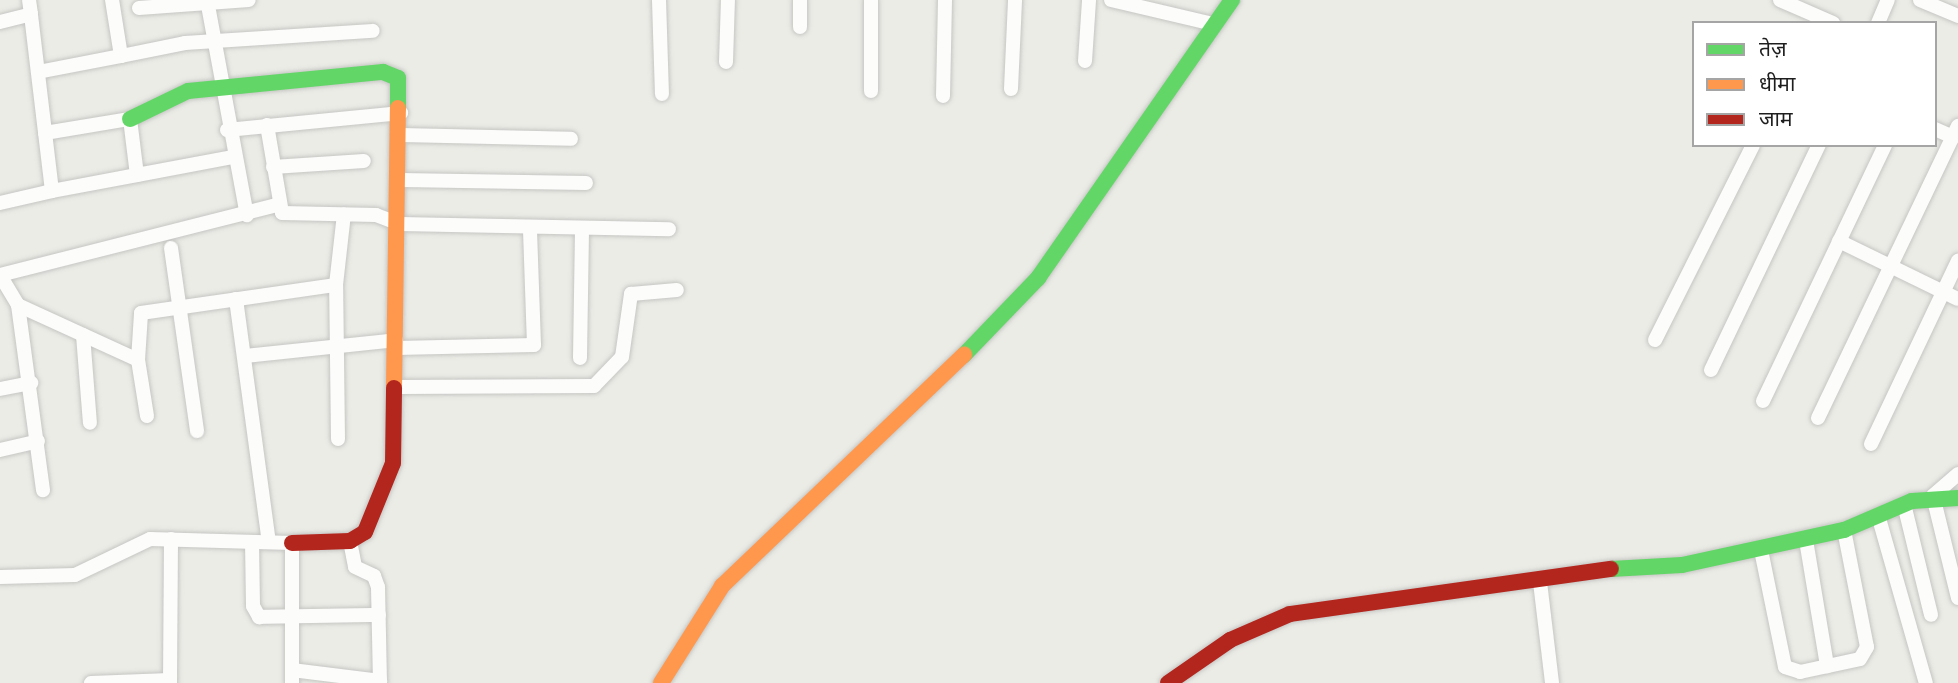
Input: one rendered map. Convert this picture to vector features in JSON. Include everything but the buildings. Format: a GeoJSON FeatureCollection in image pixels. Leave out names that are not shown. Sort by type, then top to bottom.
{"type":"FeatureCollection","features":[{"type":"Feature","properties":{"kind":"street"},"geometry":{"type":"LineString","coordinates":[[112,0],[121,56]]}},
{"type":"Feature","properties":{"kind":"street"},"geometry":{"type":"LineString","coordinates":[[139,8],[249,0]]}},
{"type":"Feature","properties":{"kind":"street"},"geometry":{"type":"LineString","coordinates":[[659,0],[662,94]]}},
{"type":"Feature","properties":{"kind":"street"},"geometry":{"type":"LineString","coordinates":[[726,62],[728,0]]}},
{"type":"Feature","properties":{"kind":"street"},"geometry":{"type":"LineString","coordinates":[[800,0],[800,27]]}},
{"type":"Feature","properties":{"kind":"street"},"geometry":{"type":"LineString","coordinates":[[871,0],[871,91]]}},
{"type":"Feature","properties":{"kind":"street"},"geometry":{"type":"LineString","coordinates":[[943,96],[945,0]]}},
{"type":"Feature","properties":{"kind":"street"},"geometry":{"type":"LineString","coordinates":[[1011,89],[1016,0]]}},
{"type":"Feature","properties":{"kind":"street"},"geometry":{"type":"LineString","coordinates":[[1086,61],[1089,0]]}},
{"type":"Feature","properties":{"kind":"street"},"geometry":{"type":"LineString","coordinates":[[1111,0],[1213,24]]}},
{"type":"Feature","properties":{"kind":"street"},"geometry":{"type":"LineString","coordinates":[[661,683],[722,586],[937,383],[1038,278],[1232,0]]}},
{"type":"Feature","properties":{"kind":"street"},"geometry":{"type":"LineString","coordinates":[[1780,0],[1816,19]]}},
{"type":"Feature","properties":{"kind":"street"},"geometry":{"type":"LineString","coordinates":[[1879,21],[1888,0]]}},
{"type":"Feature","properties":{"kind":"street"},"geometry":{"type":"LineString","coordinates":[[1920,0],[1937,3],[1958,16]]}},
{"type":"Feature","properties":{"kind":"street"},"geometry":{"type":"LineString","coordinates":[[208,1],[219,87],[247,215]]}},
{"type":"Feature","properties":{"kind":"street"},"geometry":{"type":"LineString","coordinates":[[0,22],[30,7],[52,191]]}},
{"type":"Feature","properties":{"kind":"street"},"geometry":{"type":"LineString","coordinates":[[38,72],[213,41],[373,31]]}},
{"type":"Feature","properties":{"kind":"street"},"geometry":{"type":"LineString","coordinates":[[0,577],[75,575],[132,544],[170,539],[292,543],[350,541],[369,525],[391,469],[397,387],[401,180],[398,78],[383,72],[219,87],[180,94],[130,119],[45,133]]}},
{"type":"Feature","properties":{"kind":"street"},"geometry":{"type":"LineString","coordinates":[[228,130],[401,113]]}},
{"type":"Feature","properties":{"kind":"street"},"geometry":{"type":"LineString","coordinates":[[130,119],[137,175]]}},
{"type":"Feature","properties":{"kind":"street"},"geometry":{"type":"LineString","coordinates":[[267,125],[277,205],[286,213],[344,214],[400,224],[582,230],[669,229]]}},
{"type":"Feature","properties":{"kind":"street"},"geometry":{"type":"LineString","coordinates":[[1818,418],[1955,132],[1937,129]]}},
{"type":"Feature","properties":{"kind":"street"},"geometry":{"type":"LineString","coordinates":[[401,135],[571,139]]}},
{"type":"Feature","properties":{"kind":"street"},"geometry":{"type":"LineString","coordinates":[[1655,340],[1752,147]]}},
{"type":"Feature","properties":{"kind":"street"},"geometry":{"type":"LineString","coordinates":[[1712,370],[1818,147]]}},
{"type":"Feature","properties":{"kind":"street"},"geometry":{"type":"LineString","coordinates":[[1763,401],[1884,147]]}},
{"type":"Feature","properties":{"kind":"street"},"geometry":{"type":"LineString","coordinates":[[0,203],[233,157]]}},
{"type":"Feature","properties":{"kind":"street"},"geometry":{"type":"LineString","coordinates":[[273,167],[364,161]]}},
{"type":"Feature","properties":{"kind":"street"},"geometry":{"type":"LineString","coordinates":[[401,180],[586,183]]}},
{"type":"Feature","properties":{"kind":"street"},"geometry":{"type":"LineString","coordinates":[[43,490],[31,383],[18,305],[0,275],[247,215],[277,205]]}},
{"type":"Feature","properties":{"kind":"street"},"geometry":{"type":"LineString","coordinates":[[338,439],[339,343],[336,285],[344,214]]}},
{"type":"Feature","properties":{"kind":"street"},"geometry":{"type":"LineString","coordinates":[[245,356],[339,343],[534,345],[530,228]]}},
{"type":"Feature","properties":{"kind":"street"},"geometry":{"type":"LineString","coordinates":[[580,358],[582,230]]}},
{"type":"Feature","properties":{"kind":"street"},"geometry":{"type":"LineString","coordinates":[[1839,242],[1958,299]]}},
{"type":"Feature","properties":{"kind":"street"},"geometry":{"type":"LineString","coordinates":[[171,248],[197,431]]}},
{"type":"Feature","properties":{"kind":"street"},"geometry":{"type":"LineString","coordinates":[[1871,444],[1958,261]]}},
{"type":"Feature","properties":{"kind":"street"},"geometry":{"type":"LineString","coordinates":[[147,416],[138,360],[141,313],[336,285]]}},
{"type":"Feature","properties":{"kind":"street"},"geometry":{"type":"LineString","coordinates":[[397,387],[594,386],[622,357],[631,294],[677,290]]}},
{"type":"Feature","properties":{"kind":"street"},"geometry":{"type":"LineString","coordinates":[[236,299],[269,542]]}},
{"type":"Feature","properties":{"kind":"street"},"geometry":{"type":"LineString","coordinates":[[18,305],[138,360]]}},
{"type":"Feature","properties":{"kind":"street"},"geometry":{"type":"LineString","coordinates":[[83,335],[90,424]]}},
{"type":"Feature","properties":{"kind":"street"},"geometry":{"type":"LineString","coordinates":[[0,389],[31,383]]}},
{"type":"Feature","properties":{"kind":"street"},"geometry":{"type":"LineString","coordinates":[[0,450],[38,441]]}},
{"type":"Feature","properties":{"kind":"street"},"geometry":{"type":"LineString","coordinates":[[1933,496],[1958,474]]}},
{"type":"Feature","properties":{"kind":"street"},"geometry":{"type":"LineString","coordinates":[[1933,496],[1958,598]]}},
{"type":"Feature","properties":{"kind":"street"},"geometry":{"type":"LineString","coordinates":[[1168,683],[1230,640],[1290,614],[1761,550],[1844,530],[1904,504],[1933,496],[1958,498]]}},
{"type":"Feature","properties":{"kind":"street"},"geometry":{"type":"LineString","coordinates":[[1904,504],[1931,615]]}},
{"type":"Feature","properties":{"kind":"street"},"geometry":{"type":"LineString","coordinates":[[1878,515],[1926,683]]}},
{"type":"Feature","properties":{"kind":"street"},"geometry":{"type":"LineString","coordinates":[[1761,550],[1785,667],[1800,672],[1860,659],[1867,647],[1844,530]]}},
{"type":"Feature","properties":{"kind":"street"},"geometry":{"type":"LineString","coordinates":[[91,683],[170,682],[170,539]]}},
{"type":"Feature","properties":{"kind":"street"},"geometry":{"type":"LineString","coordinates":[[1806,540],[1827,666]]}},
{"type":"Feature","properties":{"kind":"street"},"geometry":{"type":"LineString","coordinates":[[292,543],[292,677],[380,682],[376,581],[355,567],[350,541]]}},
{"type":"Feature","properties":{"kind":"street"},"geometry":{"type":"LineString","coordinates":[[252,542],[256,613],[292,617],[379,615]]}},
{"type":"Feature","properties":{"kind":"street"},"geometry":{"type":"LineString","coordinates":[[1540,582],[1552,683]]}},
{"type":"Feature","properties":{"kind":"traffic: fast"},"geometry":{"type":"LineString","coordinates":[[964,355],[1038,278],[1232,0]]}},
{"type":"Feature","properties":{"kind":"traffic: fast"},"geometry":{"type":"LineString","coordinates":[[130,119],[188,91],[383,72],[398,78],[398,108]]}},
{"type":"Feature","properties":{"kind":"traffic: fast"},"geometry":{"type":"LineString","coordinates":[[1611,569],[1682,565],[1844,530],[1912,501],[1958,498]]}},
{"type":"Feature","properties":{"kind":"traffic: slow"},"geometry":{"type":"LineString","coordinates":[[394,388],[398,108]]}},
{"type":"Feature","properties":{"kind":"traffic: slow"},"geometry":{"type":"LineString","coordinates":[[661,683],[722,586],[964,355]]}},
{"type":"Feature","properties":{"kind":"traffic: jam"},"geometry":{"type":"LineString","coordinates":[[292,543],[350,541],[365,532],[393,463],[394,388]]}},
{"type":"Feature","properties":{"kind":"traffic: jam"},"geometry":{"type":"LineString","coordinates":[[1168,683],[1230,640],[1290,614],[1611,569]]}}]}
